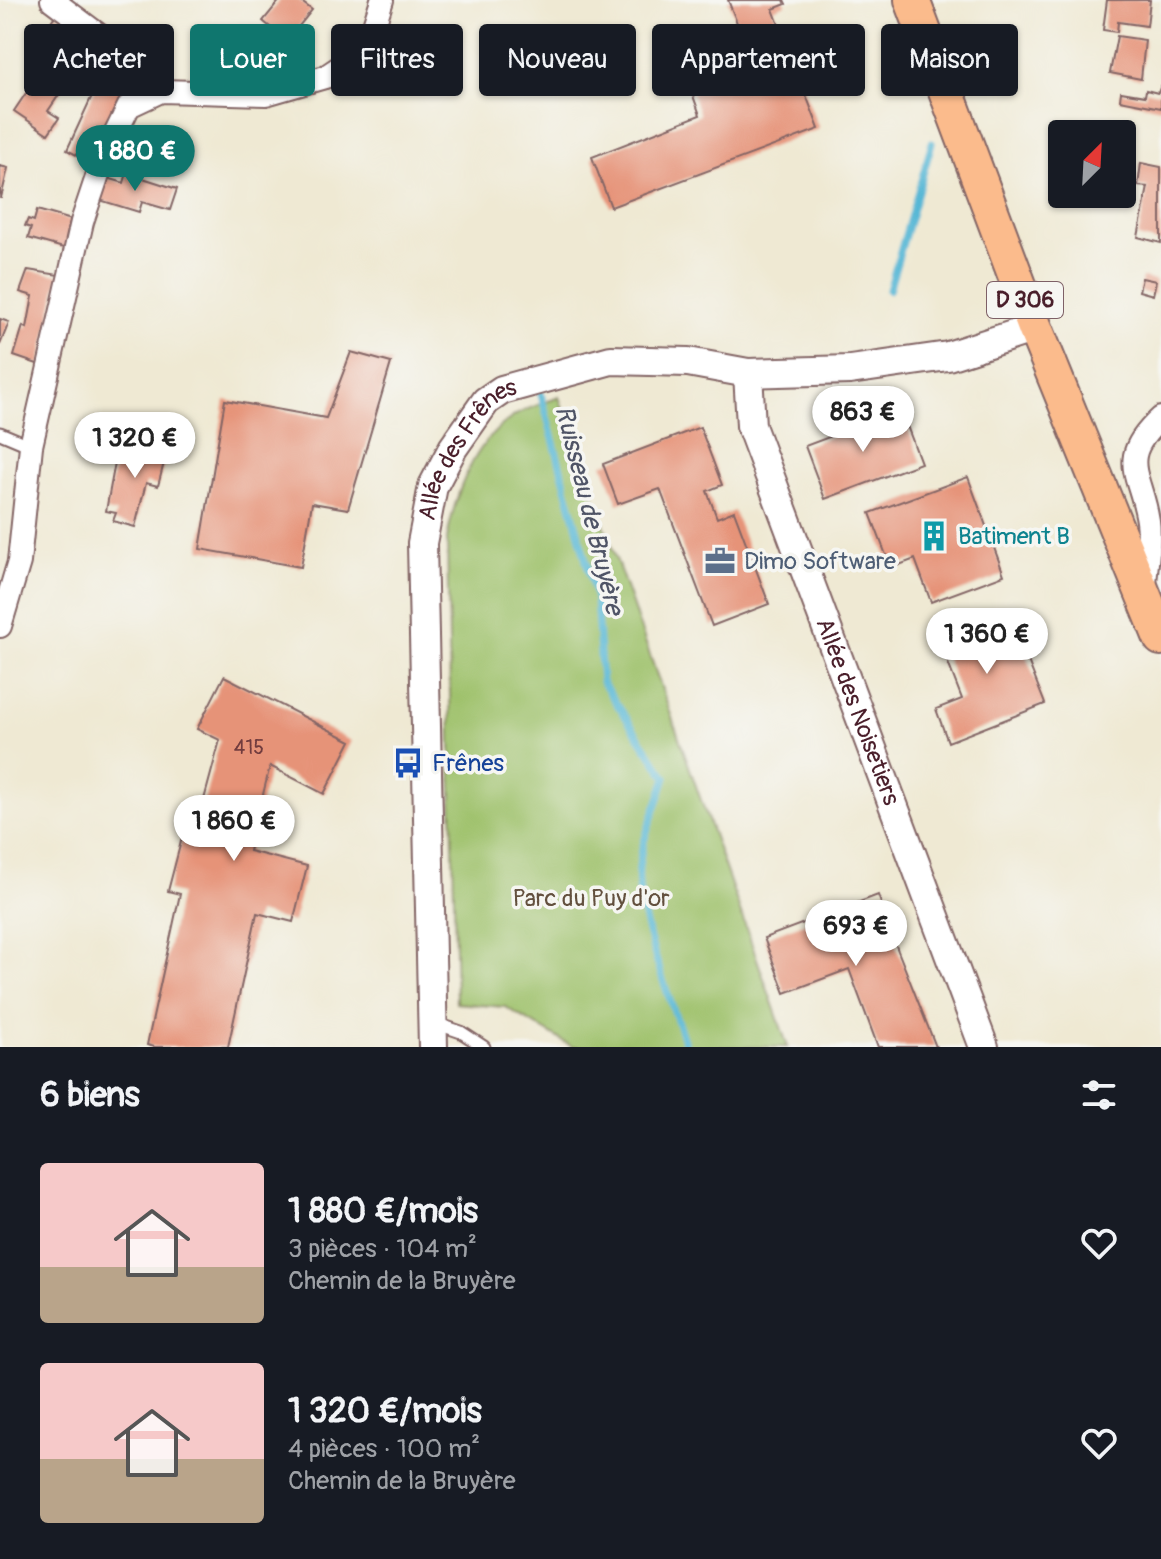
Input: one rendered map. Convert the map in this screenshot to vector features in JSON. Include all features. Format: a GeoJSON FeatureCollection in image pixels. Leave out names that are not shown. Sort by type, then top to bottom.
{"type":"FeatureCollection","features":[{"type":"Feature","properties":{"kind":"main road","name":"D 306"},"geometry":{"type":"LineString","coordinates":[[912,0],[1035,328],[1161,638]]}},
{"type":"Feature","properties":{"kind":"street"},"geometry":{"type":"LineString","coordinates":[[52,0],[84,24]]}},
{"type":"Feature","properties":{"kind":"street"},"geometry":{"type":"LineString","coordinates":[[174,91],[266,94],[325,77],[352,59],[369,41],[380,9]]}},
{"type":"Feature","properties":{"kind":"street"},"geometry":{"type":"LineString","coordinates":[[0,626],[19,562],[31,446],[82,222],[103,159],[129,106],[150,96]]}},
{"type":"Feature","properties":{"kind":"street","name":"Allée des Frênes"},"geometry":{"type":"LineString","coordinates":[[433,1035],[422,543],[433,486],[453,448],[486,401],[502,390],[611,360],[688,362],[748,373],[850,370],[948,356],[1035,328]]}},
{"type":"Feature","properties":{"kind":"street","name":"Allée des Noisetiers"},"geometry":{"type":"LineString","coordinates":[[748,373],[751,426],[984,1047]]}},
{"type":"Feature","properties":{"kind":"street"},"geometry":{"type":"LineString","coordinates":[[1145,598],[1148,522],[1132,469],[1142,436],[1161,418]]}},
{"type":"Feature","properties":{"kind":"lane"},"geometry":{"type":"LineString","coordinates":[[0,433],[31,446]]}},
{"type":"Feature","properties":{"kind":"lane"},"geometry":{"type":"LineString","coordinates":[[433,1035],[461,1032],[484,1047]]}},
{"type":"Feature","properties":{"kind":"green space","name":"Parc du Puy d'or"},"geometry":{"type":"Polygon","coordinates":[[[559,397],[788,1047],[573,1047],[505,1007],[456,1003],[447,539],[461,488],[487,441],[518,414],[559,397]]]}},
{"type":"Feature","properties":{"kind":"building"},"geometry":{"type":"Polygon","coordinates":[[[280,0],[299,0],[312,10],[301,24],[266,24],[263,21],[280,0]]]}},
{"type":"Feature","properties":{"kind":"building"},"geometry":{"type":"Polygon","coordinates":[[[728,0],[784,0],[786,4],[773,9],[779,24],[734,24],[737,23],[728,0]]]}},
{"type":"Feature","properties":{"kind":"building"},"geometry":{"type":"Polygon","coordinates":[[[1107,0],[1150,0],[1147,26],[1118,22],[1117,32],[1103,30],[1107,0]]]}},
{"type":"Feature","properties":{"kind":"building"},"geometry":{"type":"Polygon","coordinates":[[[56,14],[69,24],[49,24],[56,14]]]}},
{"type":"Feature","properties":{"kind":"building"},"geometry":{"type":"Polygon","coordinates":[[[1117,36],[1145,40],[1141,79],[1110,73],[1117,36]]]}},
{"type":"Feature","properties":{"kind":"building"},"geometry":{"type":"Polygon","coordinates":[[[1161,85],[1161,108],[1120,100],[1121,92],[1145,96],[1146,90],[1158,93],[1161,85]]]}},
{"type":"Feature","properties":{"kind":"building"},"geometry":{"type":"Polygon","coordinates":[[[24,96],[58,96],[48,111],[59,118],[48,134],[14,111],[24,96]]]}},
{"type":"Feature","properties":{"kind":"building"},"geometry":{"type":"Polygon","coordinates":[[[92,96],[123,96],[99,153],[93,150],[88,161],[67,150],[92,96]]]}},
{"type":"Feature","properties":{"kind":"building"},"geometry":{"type":"Polygon","coordinates":[[[693,96],[806,96],[819,129],[611,207],[592,157],[700,115],[693,96]]]}},
{"type":"Feature","properties":{"kind":"building"},"geometry":{"type":"Polygon","coordinates":[[[1141,163],[1161,167],[1161,243],[1138,237],[1148,187],[1138,186],[1141,163]]]}},
{"type":"Feature","properties":{"kind":"building"},"geometry":{"type":"Polygon","coordinates":[[[0,166],[8,168],[1,198],[0,198],[0,166]]]}},
{"type":"Feature","properties":{"kind":"building"},"geometry":{"type":"Polygon","coordinates":[[[127,173],[177,189],[170,210],[142,202],[139,212],[93,198],[104,177],[124,183],[127,173]]]}},
{"type":"Feature","properties":{"kind":"building"},"geometry":{"type":"Polygon","coordinates":[[[37,210],[75,221],[67,249],[28,238],[31,228],[25,226],[28,219],[34,221],[37,210]]]}},
{"type":"Feature","properties":{"kind":"building"},"geometry":{"type":"Polygon","coordinates":[[[28,270],[59,275],[40,365],[14,356],[23,326],[27,328],[33,296],[20,292],[28,270]]]}},
{"type":"Feature","properties":{"kind":"building"},"geometry":{"type":"Polygon","coordinates":[[[1142,278],[1156,281],[1153,295],[1139,291],[1142,278]]]}},
{"type":"Feature","properties":{"kind":"building"},"geometry":{"type":"Polygon","coordinates":[[[0,319],[9,322],[0,345],[0,319]]]}},
{"type":"Feature","properties":{"kind":"building"},"geometry":{"type":"Polygon","coordinates":[[[351,352],[391,363],[348,509],[312,503],[301,567],[200,549],[225,400],[326,418],[351,352]]]}},
{"type":"Feature","properties":{"kind":"building"},"geometry":{"type":"Polygon","coordinates":[[[901,410],[921,463],[825,499],[805,446],[901,410]]]}},
{"type":"Feature","properties":{"kind":"building","name":"Dimo Software"},"geometry":{"type":"Polygon","coordinates":[[[700,427],[722,485],[707,491],[717,518],[734,511],[769,604],[712,626],[660,489],[618,504],[603,464],[700,427]]]}},
{"type":"Feature","properties":{"kind":"building"},"geometry":{"type":"Polygon","coordinates":[[[134,438],[168,447],[158,486],[146,483],[135,527],[113,521],[116,513],[106,511],[116,457],[127,460],[134,438]]]}},
{"type":"Feature","properties":{"kind":"building","name":"Batiment B"},"geometry":{"type":"Polygon","coordinates":[[[968,477],[1004,575],[931,602],[915,559],[891,568],[870,513],[968,477]]]}},
{"type":"Feature","properties":{"kind":"building"},"geometry":{"type":"Polygon","coordinates":[[[1008,610],[1045,704],[948,742],[936,709],[962,699],[938,637],[1008,610]]]}},
{"type":"Feature","properties":{"kind":"building"},"geometry":{"type":"Polygon","coordinates":[[[224,676],[351,741],[324,794],[270,766],[249,851],[307,866],[293,922],[257,913],[228,1047],[155,1047],[147,1045],[180,894],[168,891],[183,834],[194,837],[220,740],[197,729],[224,676]]]}},
{"type":"Feature","properties":{"kind":"building"},"geometry":{"type":"Polygon","coordinates":[[[878,895],[936,1047],[878,1047],[849,969],[785,993],[764,938],[878,895]]]}},
{"type":"Feature","properties":{"kind":"waterway","name":"Ruisseau de Bruyère"},"geometry":{"type":"LineString","coordinates":[[889,290],[932,143]]}},
{"type":"Feature","properties":{"kind":"waterway","name":"Ruisseau de Bruyère"},"geometry":{"type":"LineString","coordinates":[[539,387],[596,598],[602,682],[666,777],[643,844],[639,886],[655,957],[686,1047]]}},
{"type":"Feature","properties":{"kind":"place","name":"Batiment B"},"geometry":{"type":"Point","coordinates":[934,536]}},
{"type":"Feature","properties":{"kind":"place","name":"Dimo Software"},"geometry":{"type":"Point","coordinates":[720,561]}},
{"type":"Feature","properties":{"kind":"place","name":"Frênes"},"geometry":{"type":"Point","coordinates":[408,763]}}]}
